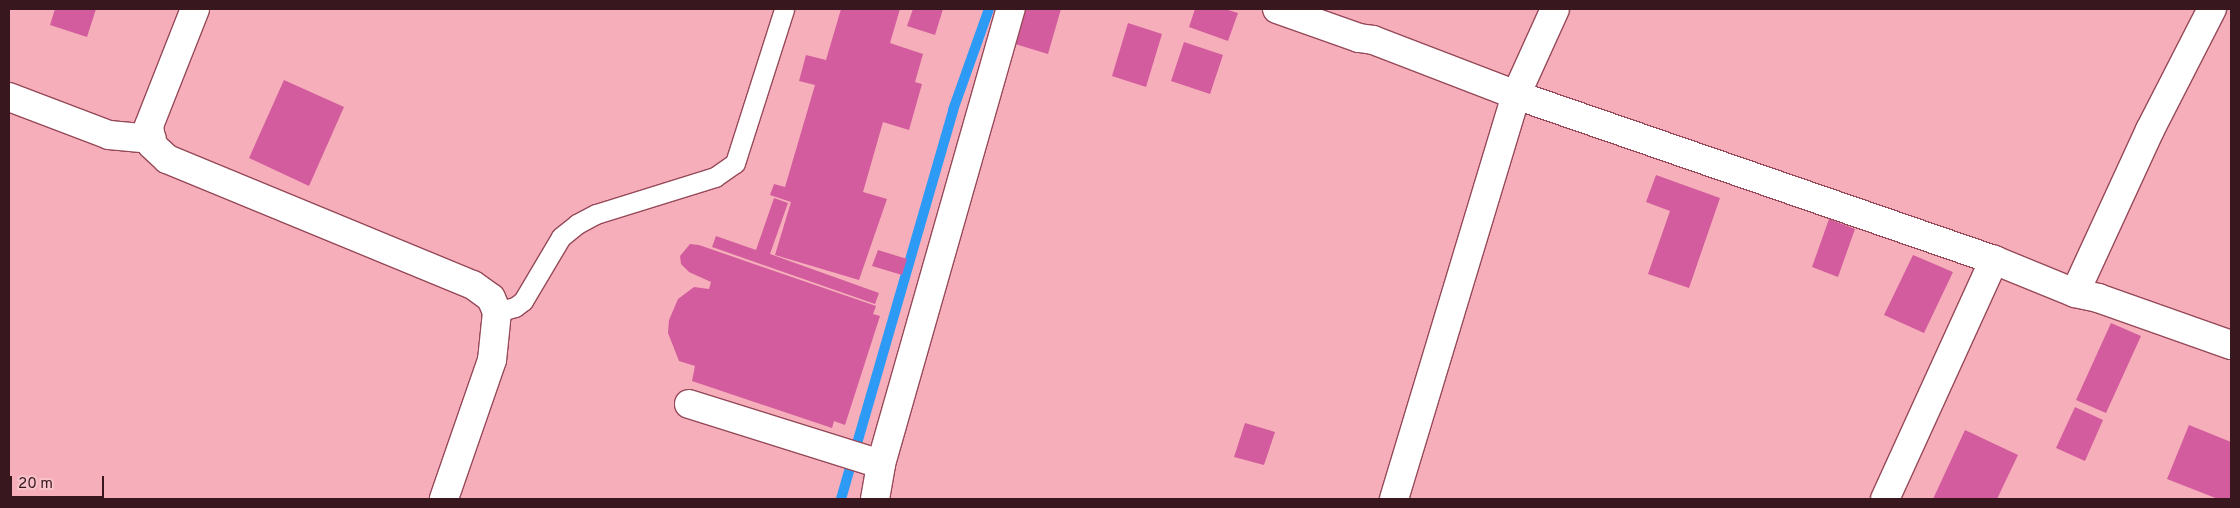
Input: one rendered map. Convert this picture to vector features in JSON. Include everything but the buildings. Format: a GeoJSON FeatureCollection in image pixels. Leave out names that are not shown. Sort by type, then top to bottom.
{"type":"FeatureCollection","features":[{"type":"Feature","properties":{"kind":"street"},"geometry":{"type":"LineString","coordinates":[[195,9],[149,126],[152,145],[167,159],[473,285],[491,298],[497,312],[492,360],[444,499]]}},
{"type":"Feature","properties":{"kind":"street"},"geometry":{"type":"LineString","coordinates":[[875,499],[881,464],[1011,9]]}},
{"type":"Feature","properties":{"kind":"street"},"geometry":{"type":"LineString","coordinates":[[1277,9],[1358,38],[1373,40],[1516,95],[1994,260],[2075,293],[2098,298],[2231,344]]}},
{"type":"Feature","properties":{"kind":"street"},"geometry":{"type":"LineString","coordinates":[[1394,499],[1516,95],[1555,9]]}},
{"type":"Feature","properties":{"kind":"street"},"geometry":{"type":"LineString","coordinates":[[2075,293],[2150,130],[2212,9]]}},
{"type":"Feature","properties":{"kind":"street"},"geometry":{"type":"LineString","coordinates":[[9,97],[109,135],[152,139]]}},
{"type":"Feature","properties":{"kind":"street"},"geometry":{"type":"LineString","coordinates":[[1885,499],[1994,260]]}},
{"type":"Feature","properties":{"kind":"street"},"geometry":{"type":"LineString","coordinates":[[689,404],[881,464]]}},
{"type":"Feature","properties":{"kind":"lane"},"geometry":{"type":"LineString","coordinates":[[497,312],[515,308],[523,301],[556,244],[577,224],[596,214],[715,177],[735,163],[784,9]]}},
{"type":"Feature","properties":{"kind":"waterway"},"geometry":{"type":"LineString","coordinates":[[841,499],[953,110],[989,9]]}}]}
